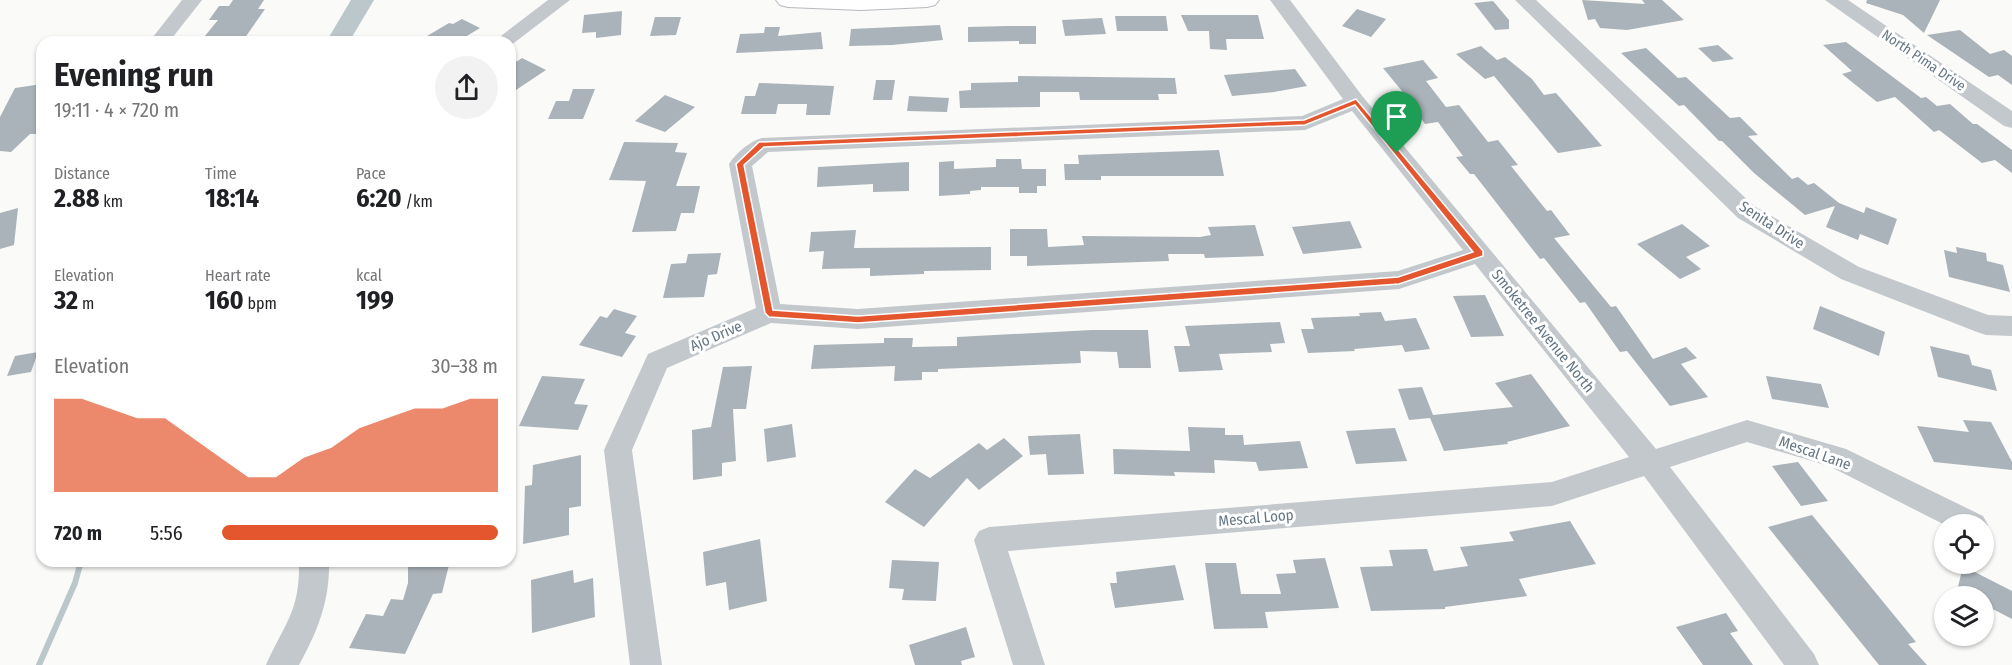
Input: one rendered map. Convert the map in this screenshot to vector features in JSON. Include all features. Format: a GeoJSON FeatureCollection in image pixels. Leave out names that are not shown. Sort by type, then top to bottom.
{"type":"FeatureCollection","features":[{"type":"Feature","properties":{"kind":"main road"},"geometry":{"type":"LineString","coordinates":[[788,0],[861,3],[927,0]]}},
{"type":"Feature","properties":{"kind":"street"},"geometry":{"type":"LineString","coordinates":[[164,36],[192,0]]}},
{"type":"Feature","properties":{"kind":"street"},"geometry":{"type":"LineString","coordinates":[[511,36],[560,0]]}},
{"type":"Feature","properties":{"kind":"street","name":"Smoketree Avenue North"},"geometry":{"type":"LineString","coordinates":[[1280,0],[1356,102],[1649,461],[1803,665]]}},
{"type":"Feature","properties":{"kind":"street","name":"Senita Drive"},"geometry":{"type":"LineString","coordinates":[[1525,0],[1746,212],[1850,273],[1986,325],[2012,326]]}},
{"type":"Feature","properties":{"kind":"street","name":"North Pima Drive"},"geometry":{"type":"LineString","coordinates":[[1835,0],[2012,121]]}},
{"type":"Feature","properties":{"kind":"street"},"geometry":{"type":"LineString","coordinates":[[769,313],[740,164],[762,144],[1305,123],[1356,102]]}},
{"type":"Feature","properties":{"kind":"street","name":"Ajo Drive"},"geometry":{"type":"LineString","coordinates":[[646,665],[618,450],[657,361],[769,313],[858,319],[1399,280],[1479,254]]}},
{"type":"Feature","properties":{"kind":"street","name":"Mescal Lane"},"geometry":{"type":"LineString","coordinates":[[1649,461],[1747,431],[1836,457],[1950,514]]}},
{"type":"Feature","properties":{"kind":"street","name":"Mescal Loop"},"geometry":{"type":"LineString","coordinates":[[1029,665],[989,540],[1552,494],[1649,461]]}},
{"type":"Feature","properties":{"kind":"street"},"geometry":{"type":"LineString","coordinates":[[282,665],[304,626],[311,608],[315,588],[314,567]]}},
{"type":"Feature","properties":{"kind":"shaded area"},"geometry":{"type":"Polygon","coordinates":[[[351,0],[374,0],[353,36],[330,36],[351,0]]]}},
{"type":"Feature","properties":{"kind":"building"},"geometry":{"type":"Polygon","coordinates":[[[233,0],[264,0],[258,9],[265,9],[246,36],[205,36],[218,20],[209,20],[219,6],[229,6],[233,0]]]}},
{"type":"Feature","properties":{"kind":"building"},"geometry":{"type":"Polygon","coordinates":[[[1582,0],[1645,4],[1642,0],[1662,0],[1684,20],[1627,30],[1600,28],[1595,19],[1588,20],[1582,0]]]}},
{"type":"Feature","properties":{"kind":"building"},"geometry":{"type":"Polygon","coordinates":[[[1867,0],[1940,0],[1924,33],[1903,15],[1866,3],[1867,0]]]}},
{"type":"Feature","properties":{"kind":"building"},"geometry":{"type":"Polygon","coordinates":[[[1493,1],[1509,20],[1509,29],[1495,30],[1474,3],[1493,1]]]}},
{"type":"Feature","properties":{"kind":"building"},"geometry":{"type":"Polygon","coordinates":[[[1357,9],[1386,19],[1371,37],[1342,26],[1357,9]]]}},
{"type":"Feature","properties":{"kind":"building"},"geometry":{"type":"Polygon","coordinates":[[[622,11],[621,35],[596,38],[596,32],[582,33],[584,15],[622,11]]]}},
{"type":"Feature","properties":{"kind":"building"},"geometry":{"type":"Polygon","coordinates":[[[1181,15],[1258,15],[1264,39],[1226,39],[1227,50],[1210,49],[1209,31],[1188,31],[1181,15]]]}},
{"type":"Feature","properties":{"kind":"building"},"geometry":{"type":"Polygon","coordinates":[[[1115,16],[1166,16],[1168,31],[1117,31],[1115,16]]]}},
{"type":"Feature","properties":{"kind":"building"},"geometry":{"type":"Polygon","coordinates":[[[655,17],[681,17],[676,35],[650,36],[655,17]]]}},
{"type":"Feature","properties":{"kind":"building"},"geometry":{"type":"Polygon","coordinates":[[[1102,18],[1106,34],[1065,36],[1062,20],[1102,18]]]}},
{"type":"Feature","properties":{"kind":"building"},"geometry":{"type":"Polygon","coordinates":[[[462,19],[480,28],[467,36],[427,36],[449,23],[453,24],[462,19]]]}},
{"type":"Feature","properties":{"kind":"building"},"geometry":{"type":"Polygon","coordinates":[[[940,25],[943,40],[849,46],[851,29],[940,25]]]}},
{"type":"Feature","properties":{"kind":"building"},"geometry":{"type":"Polygon","coordinates":[[[1036,26],[1036,44],[1019,44],[1019,41],[968,42],[968,27],[1036,26]]]}},
{"type":"Feature","properties":{"kind":"building"},"geometry":{"type":"Polygon","coordinates":[[[765,27],[780,27],[778,36],[821,32],[823,49],[736,53],[740,34],[764,33],[765,27]]]}},
{"type":"Feature","properties":{"kind":"building"},"geometry":{"type":"Polygon","coordinates":[[[1960,30],[1990,54],[2004,50],[2012,56],[2012,85],[1998,75],[1989,77],[1927,35],[1960,30]]]}},
{"type":"Feature","properties":{"kind":"building"},"geometry":{"type":"Polygon","coordinates":[[[1846,42],[1921,98],[1926,97],[1937,106],[1950,104],[1973,124],[1977,124],[2012,150],[2012,173],[1995,160],[1982,163],[1939,130],[1934,132],[1895,97],[1877,102],[1842,74],[1852,71],[1823,45],[1846,42]]]}},
{"type":"Feature","properties":{"kind":"building"},"geometry":{"type":"Polygon","coordinates":[[[1718,45],[1734,59],[1713,62],[1698,48],[1718,45]]]}},
{"type":"Feature","properties":{"kind":"building"},"geometry":{"type":"Polygon","coordinates":[[[1481,46],[1497,60],[1505,57],[1532,79],[1544,95],[1556,93],[1602,146],[1558,153],[1494,76],[1485,79],[1456,54],[1481,46]]]}},
{"type":"Feature","properties":{"kind":"building"},"geometry":{"type":"Polygon","coordinates":[[[1646,48],[1678,78],[1686,77],[1730,118],[1740,117],[1758,135],[1748,136],[1792,179],[1798,177],[1808,185],[1814,183],[1839,203],[1864,213],[1866,207],[1897,219],[1888,245],[1860,234],[1858,240],[1826,227],[1835,206],[1805,215],[1754,173],[1684,105],[1679,106],[1621,53],[1646,48]]]}},
{"type":"Feature","properties":{"kind":"building"},"geometry":{"type":"Polygon","coordinates":[[[522,58],[546,70],[516,90],[516,62],[522,58]]]}},
{"type":"Feature","properties":{"kind":"building"},"geometry":{"type":"Polygon","coordinates":[[[1423,60],[1438,78],[1426,81],[1446,107],[1459,105],[1488,142],[1498,140],[1518,165],[1511,166],[1547,211],[1551,210],[1570,235],[1554,238],[1611,307],[1616,306],[1653,359],[1686,347],[1697,358],[1681,364],[1708,397],[1670,406],[1627,351],[1620,352],[1585,302],[1580,303],[1544,258],[1540,259],[1474,174],[1470,174],[1456,157],[1463,156],[1438,122],[1425,124],[1413,107],[1415,107],[1383,68],[1423,60]]]}},
{"type":"Feature","properties":{"kind":"building"},"geometry":{"type":"Polygon","coordinates":[[[1295,69],[1307,86],[1232,96],[1224,75],[1295,69]]]}},
{"type":"Feature","properties":{"kind":"building"},"geometry":{"type":"Polygon","coordinates":[[[1018,76],[1175,78],[1177,94],[1158,94],[1159,100],[1080,100],[1079,92],[1040,92],[1040,107],[960,108],[959,91],[971,90],[971,83],[1018,82],[1018,76]]]}},
{"type":"Feature","properties":{"kind":"building"},"geometry":{"type":"Polygon","coordinates":[[[876,80],[895,80],[892,100],[873,100],[876,80]]]}},
{"type":"Feature","properties":{"kind":"building"},"geometry":{"type":"Polygon","coordinates":[[[759,83],[834,86],[830,115],[806,115],[807,104],[778,104],[776,114],[741,114],[745,96],[755,96],[759,83]]]}},
{"type":"Feature","properties":{"kind":"building"},"geometry":{"type":"Polygon","coordinates":[[[36,85],[36,134],[30,134],[11,152],[0,151],[0,117],[15,88],[36,85]]]}},
{"type":"Feature","properties":{"kind":"building"},"geometry":{"type":"Polygon","coordinates":[[[573,89],[595,89],[583,119],[548,119],[556,101],[569,101],[573,89]]]}},
{"type":"Feature","properties":{"kind":"building"},"geometry":{"type":"Polygon","coordinates":[[[665,95],[695,107],[665,132],[635,121],[665,95]]]}},
{"type":"Feature","properties":{"kind":"building"},"geometry":{"type":"Polygon","coordinates":[[[909,96],[949,98],[947,112],[907,111],[909,96]]]}},
{"type":"Feature","properties":{"kind":"building"},"geometry":{"type":"Polygon","coordinates":[[[624,142],[678,143],[675,152],[687,153],[676,186],[700,186],[694,213],[681,213],[676,231],[632,232],[646,181],[609,180],[624,142]]]}},
{"type":"Feature","properties":{"kind":"building"},"geometry":{"type":"Polygon","coordinates":[[[1219,150],[1224,176],[1101,176],[1101,180],[1065,180],[1064,164],[1079,164],[1078,155],[1219,150]]]}},
{"type":"Feature","properties":{"kind":"building"},"geometry":{"type":"Polygon","coordinates":[[[996,159],[1021,159],[1022,169],[1046,169],[1046,186],[1037,186],[1037,193],[1019,193],[1019,187],[981,187],[981,190],[970,191],[970,194],[939,196],[939,162],[954,161],[954,169],[996,167],[996,159]]]}},
{"type":"Feature","properties":{"kind":"building"},"geometry":{"type":"Polygon","coordinates":[[[909,162],[909,191],[873,192],[873,184],[817,187],[818,167],[909,162]]]}},
{"type":"Feature","properties":{"kind":"building"},"geometry":{"type":"Polygon","coordinates":[[[18,208],[14,245],[0,249],[0,213],[18,208]]]}},
{"type":"Feature","properties":{"kind":"building"},"geometry":{"type":"Polygon","coordinates":[[[1350,221],[1362,248],[1303,254],[1292,227],[1350,221]]]}},
{"type":"Feature","properties":{"kind":"building"},"geometry":{"type":"Polygon","coordinates":[[[1682,224],[1710,246],[1686,257],[1701,269],[1680,279],[1637,244],[1682,224]]]}},
{"type":"Feature","properties":{"kind":"building"},"geometry":{"type":"Polygon","coordinates":[[[1255,225],[1264,256],[1205,258],[1204,254],[1168,254],[1169,261],[1027,266],[1027,256],[1010,256],[1010,229],[1047,229],[1048,247],[1084,245],[1082,236],[1200,237],[1211,235],[1208,227],[1255,225]]]}},
{"type":"Feature","properties":{"kind":"building"},"geometry":{"type":"Polygon","coordinates":[[[856,230],[854,248],[991,247],[991,270],[924,271],[924,274],[870,276],[870,268],[822,269],[824,251],[809,252],[811,232],[856,230]]]}},
{"type":"Feature","properties":{"kind":"building"},"geometry":{"type":"Polygon","coordinates":[[[1956,247],[1986,253],[1987,261],[2003,265],[2010,292],[1949,277],[1944,250],[1957,253],[1956,247]]]}},
{"type":"Feature","properties":{"kind":"building"},"geometry":{"type":"Polygon","coordinates":[[[721,253],[717,274],[708,275],[704,297],[663,298],[671,264],[686,263],[688,254],[721,253]]]}},
{"type":"Feature","properties":{"kind":"building"},"geometry":{"type":"Polygon","coordinates":[[[1485,295],[1504,336],[1471,337],[1453,296],[1485,295]]]}},
{"type":"Feature","properties":{"kind":"building"},"geometry":{"type":"Polygon","coordinates":[[[1820,306],[1885,332],[1879,356],[1813,329],[1820,306]]]}},
{"type":"Feature","properties":{"kind":"building"},"geometry":{"type":"Polygon","coordinates":[[[614,309],[637,316],[625,333],[636,336],[622,357],[579,345],[600,316],[607,318],[614,309]]]}},
{"type":"Feature","properties":{"kind":"building"},"geometry":{"type":"Polygon","coordinates":[[[1381,312],[1385,321],[1416,318],[1430,349],[1405,352],[1402,345],[1354,349],[1355,351],[1308,353],[1301,329],[1314,329],[1311,318],[1360,316],[1359,313],[1381,312]]]}},
{"type":"Feature","properties":{"kind":"building"},"geometry":{"type":"Polygon","coordinates":[[[1280,322],[1285,343],[1270,344],[1272,352],[1219,354],[1223,370],[1179,372],[1174,346],[1190,346],[1185,326],[1280,322]]]}},
{"type":"Feature","properties":{"kind":"building"},"geometry":{"type":"Polygon","coordinates":[[[1092,330],[1148,330],[1151,368],[1119,368],[1117,352],[1080,351],[1081,363],[938,369],[938,372],[922,372],[922,380],[894,381],[895,366],[811,369],[814,345],[884,343],[884,338],[913,338],[912,347],[957,346],[957,337],[1092,330]]]}},
{"type":"Feature","properties":{"kind":"building"},"geometry":{"type":"Polygon","coordinates":[[[1930,346],[1969,355],[1972,365],[1991,370],[1997,391],[1938,377],[1930,346]]]}},
{"type":"Feature","properties":{"kind":"building"},"geometry":{"type":"Polygon","coordinates":[[[36,352],[31,372],[7,376],[15,356],[36,352]]]}},
{"type":"Feature","properties":{"kind":"building"},"geometry":{"type":"Polygon","coordinates":[[[752,366],[746,409],[733,409],[736,461],[722,463],[722,476],[693,480],[692,430],[711,427],[723,367],[752,366]]]}},
{"type":"Feature","properties":{"kind":"building"},"geometry":{"type":"Polygon","coordinates":[[[1531,374],[1570,426],[1507,442],[1508,444],[1444,451],[1430,418],[1409,420],[1398,389],[1422,387],[1433,415],[1513,407],[1495,383],[1531,374]]]}},
{"type":"Feature","properties":{"kind":"building"},"geometry":{"type":"Polygon","coordinates":[[[542,376],[585,379],[574,404],[588,405],[578,430],[519,426],[542,376]]]}},
{"type":"Feature","properties":{"kind":"building"},"geometry":{"type":"Polygon","coordinates":[[[1766,376],[1821,384],[1829,408],[1772,399],[1766,376]]]}},
{"type":"Feature","properties":{"kind":"building"},"geometry":{"type":"Polygon","coordinates":[[[1963,420],[1991,422],[2012,462],[2012,470],[1934,462],[1917,426],[1969,432],[1963,420]]]}},
{"type":"Feature","properties":{"kind":"building"},"geometry":{"type":"Polygon","coordinates":[[[792,424],[796,457],[767,462],[764,429],[792,424]]]}},
{"type":"Feature","properties":{"kind":"building"},"geometry":{"type":"Polygon","coordinates":[[[1188,427],[1225,428],[1225,435],[1243,435],[1244,445],[1300,441],[1308,468],[1259,471],[1256,462],[1214,460],[1215,473],[1174,472],[1175,476],[1114,474],[1113,449],[1190,451],[1188,427]]]}},
{"type":"Feature","properties":{"kind":"building"},"geometry":{"type":"Polygon","coordinates":[[[1395,428],[1407,461],[1356,464],[1346,431],[1395,428]]]}},
{"type":"Feature","properties":{"kind":"building"},"geometry":{"type":"Polygon","coordinates":[[[1080,434],[1084,474],[1048,475],[1046,454],[1030,455],[1028,436],[1080,434]]]}},
{"type":"Feature","properties":{"kind":"building"},"geometry":{"type":"Polygon","coordinates":[[[1004,438],[1023,456],[979,490],[967,478],[924,527],[885,502],[915,469],[930,478],[979,443],[987,450],[1004,438]]]}},
{"type":"Feature","properties":{"kind":"building"},"geometry":{"type":"Polygon","coordinates":[[[581,455],[581,506],[569,508],[569,535],[523,544],[525,486],[532,485],[533,465],[581,455]]]}},
{"type":"Feature","properties":{"kind":"building"},"geometry":{"type":"Polygon","coordinates":[[[1798,462],[1828,501],[1801,506],[1772,466],[1798,462]]]}},
{"type":"Feature","properties":{"kind":"building"},"geometry":{"type":"Polygon","coordinates":[[[1812,515],[1916,642],[1908,644],[1927,665],[1879,665],[1768,527],[1812,515]]]}},
{"type":"Feature","properties":{"kind":"building"},"geometry":{"type":"Polygon","coordinates":[[[1570,521],[1596,564],[1519,579],[1527,596],[1445,607],[1445,609],[1371,611],[1360,567],[1393,566],[1389,550],[1427,549],[1434,571],[1468,566],[1460,547],[1514,541],[1509,532],[1570,521]]]}},
{"type":"Feature","properties":{"kind":"building"},"geometry":{"type":"Polygon","coordinates":[[[760,539],[767,601],[729,610],[726,582],[706,586],[703,552],[760,539]]]}},
{"type":"Feature","properties":{"kind":"building"},"geometry":{"type":"Polygon","coordinates":[[[1325,558],[1339,608],[1265,612],[1268,628],[1214,629],[1205,563],[1236,563],[1241,594],[1281,594],[1276,574],[1296,573],[1293,560],[1325,558]]]}},
{"type":"Feature","properties":{"kind":"building"},"geometry":{"type":"Polygon","coordinates":[[[892,560],[939,562],[936,601],[902,600],[904,589],[889,588],[892,560]]]}},
{"type":"Feature","properties":{"kind":"building"},"geometry":{"type":"Polygon","coordinates":[[[1175,565],[1184,600],[1115,608],[1110,583],[1117,583],[1116,572],[1175,565]]]}},
{"type":"Feature","properties":{"kind":"building"},"geometry":{"type":"Polygon","coordinates":[[[408,567],[448,567],[442,593],[433,594],[405,654],[349,648],[366,614],[383,616],[391,599],[403,600],[408,583],[408,567]]]}},
{"type":"Feature","properties":{"kind":"building"},"geometry":{"type":"Polygon","coordinates":[[[573,570],[574,583],[593,578],[595,617],[532,633],[531,580],[573,570]]]}},
{"type":"Feature","properties":{"kind":"building"},"geometry":{"type":"Polygon","coordinates":[[[1961,574],[1979,574],[2012,591],[2012,619],[1994,610],[1994,586],[1958,586],[1961,574]]]}},
{"type":"Feature","properties":{"kind":"building"},"geometry":{"type":"Polygon","coordinates":[[[1726,613],[1738,631],[1730,633],[1753,665],[1703,665],[1676,627],[1726,613]]]}},
{"type":"Feature","properties":{"kind":"building"},"geometry":{"type":"Polygon","coordinates":[[[966,627],[975,657],[961,661],[962,665],[915,665],[909,645],[966,627]]]}},
{"type":"Feature","properties":{"kind":"waterway"},"geometry":{"type":"LineString","coordinates":[[39,665],[75,583],[79,567]]}},
{"type":"Feature","properties":{"kind":"route"},"geometry":{"type":"LineString","coordinates":[[1356,102],[1397,153],[1479,254],[1399,280],[858,319],[769,313],[740,164],[762,144],[1305,123],[1356,102]]}}]}
